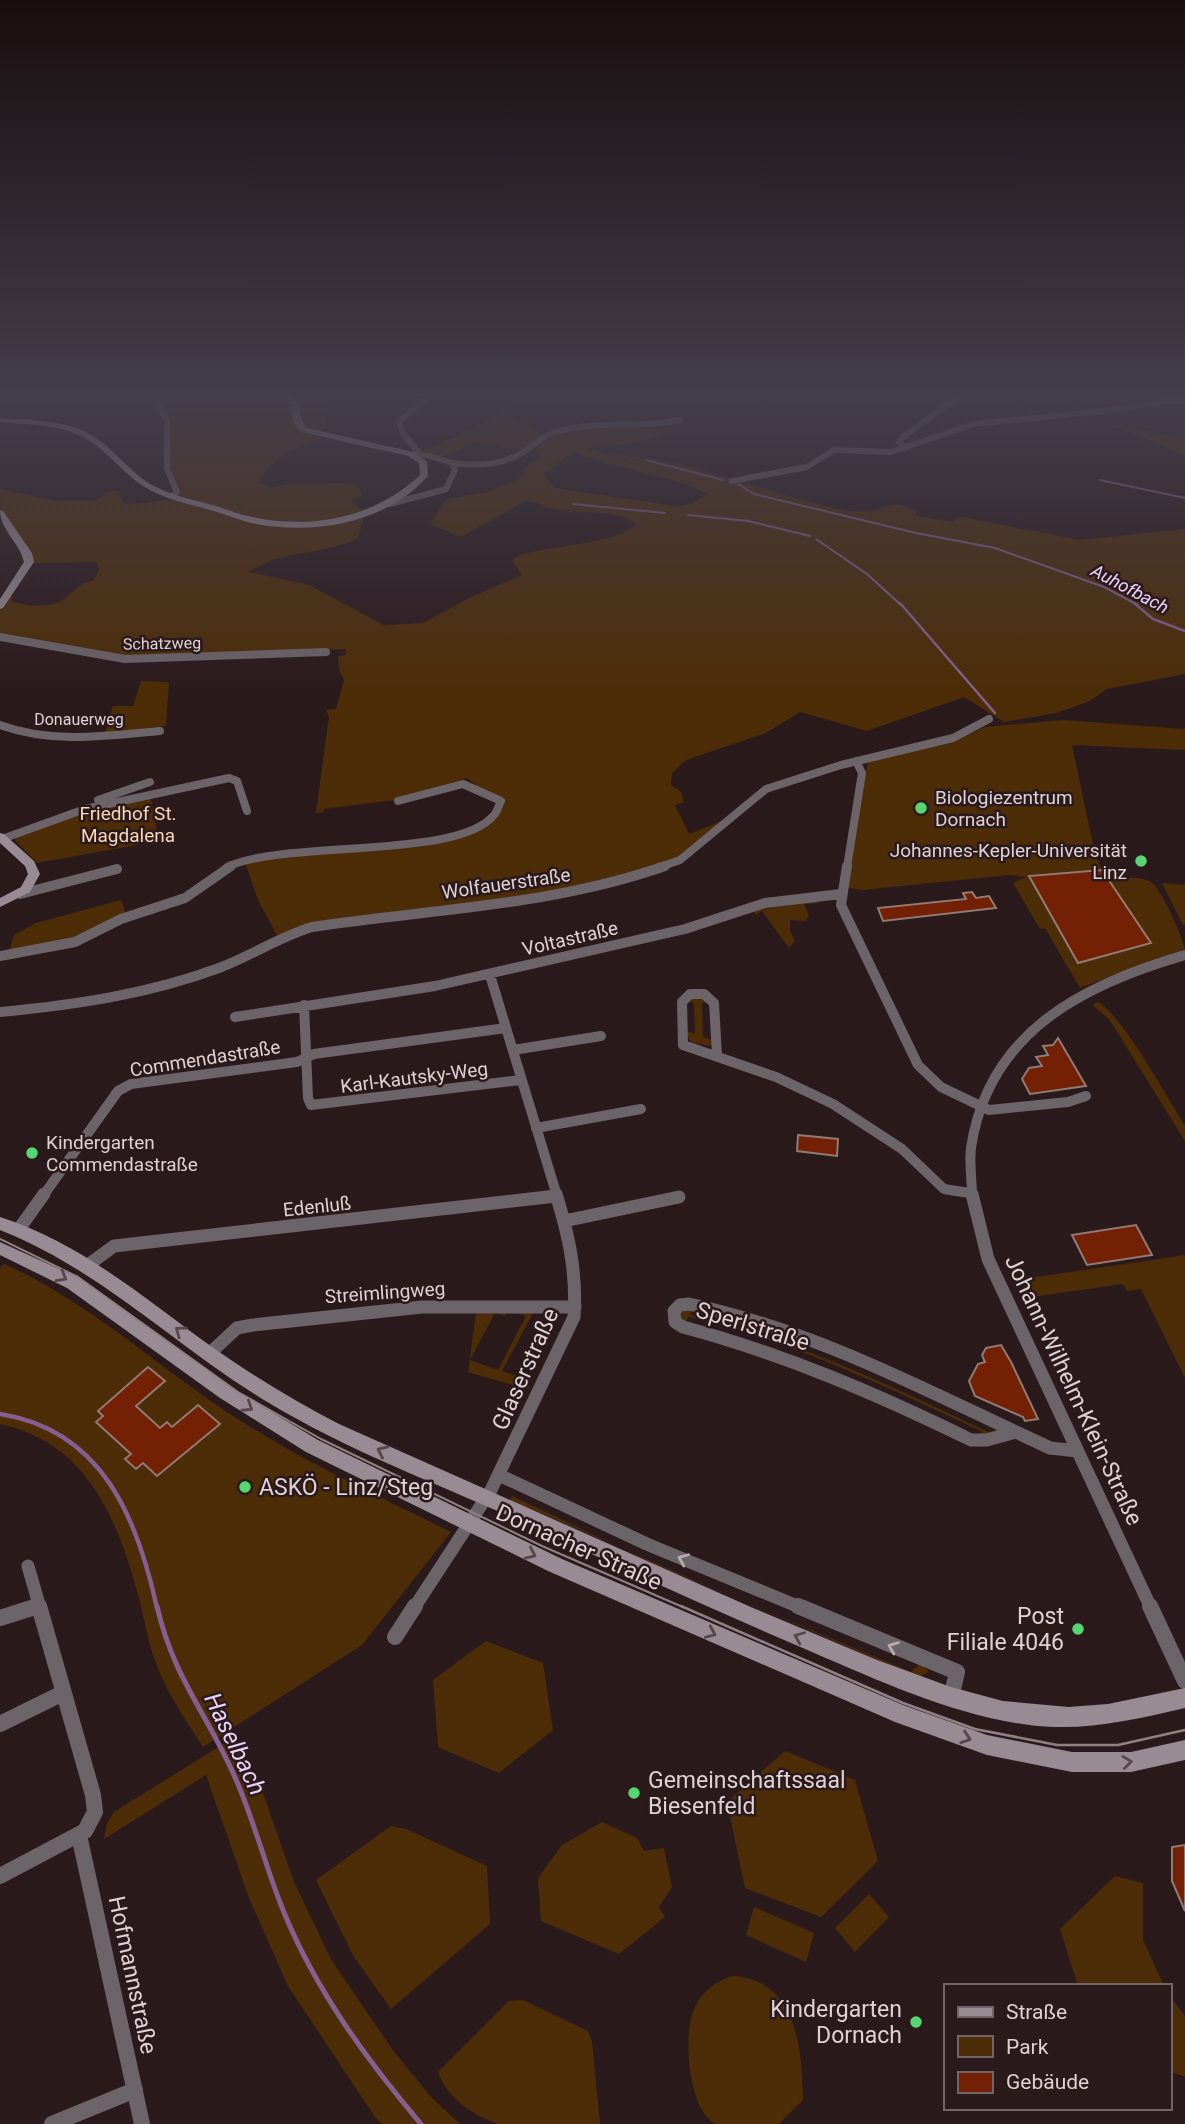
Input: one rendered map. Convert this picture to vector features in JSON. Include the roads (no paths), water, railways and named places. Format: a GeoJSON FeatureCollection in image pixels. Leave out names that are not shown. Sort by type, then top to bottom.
{"type":"FeatureCollection","features":[{"type":"Feature","properties":{"kind":"street"},"geometry":{"type":"LineString","coordinates":[[168,494],[269,522],[347,519],[368,515],[390,504],[427,494]]}},
{"type":"Feature","properties":{"kind":"street"},"geometry":{"type":"LineString","coordinates":[[390,504],[402,494]]}},
{"type":"Feature","properties":{"kind":"street"},"geometry":{"type":"LineString","coordinates":[[0,513],[27,553],[30,562],[0,606]]}},
{"type":"Feature","properties":{"kind":"street","name":"Schatzweg"},"geometry":{"type":"LineString","coordinates":[[0,637],[125,659],[326,652]]}},
{"type":"Feature","properties":{"kind":"street","name":"Wolfauerstraße"},"geometry":{"type":"LineString","coordinates":[[0,1012],[82,1003],[177,982],[222,967],[283,936],[312,927],[390,915],[544,898],[621,881],[680,860],[766,789],[856,761],[953,738],[968,733],[989,719]]}},
{"type":"Feature","properties":{"kind":"street","name":"Donauerweg"},"geometry":{"type":"LineString","coordinates":[[0,725],[20,732],[46,735],[160,731]]}},
{"type":"Feature","properties":{"kind":"street"},"geometry":{"type":"LineString","coordinates":[[856,761],[862,773],[841,905],[910,1053],[941,1087],[978,1107],[998,1111],[1086,1096]]}},
{"type":"Feature","properties":{"kind":"street"},"geometry":{"type":"LineString","coordinates":[[1,838],[85,809],[229,778],[237,781],[247,811]]}},
{"type":"Feature","properties":{"kind":"street"},"geometry":{"type":"LineString","coordinates":[[85,809],[119,791],[150,782]]}},
{"type":"Feature","properties":{"kind":"street"},"geometry":{"type":"LineString","coordinates":[[0,956],[75,942],[121,919],[185,898],[221,870],[239,862],[443,838],[482,825],[494,816],[501,802],[463,784],[398,801]]}},
{"type":"Feature","properties":{"kind":"street"},"geometry":{"type":"LineString","coordinates":[[0,903],[20,894],[31,883],[33,870],[22,855],[1,838]]}},
{"type":"Feature","properties":{"kind":"street"},"geometry":{"type":"LineString","coordinates":[[20,894],[27,895],[80,877],[117,869]]}},
{"type":"Feature","properties":{"kind":"street","name":"Voltastraße"},"geometry":{"type":"LineString","coordinates":[[235,1017],[394,993],[489,975],[685,929],[765,903],[841,894]]}},
{"type":"Feature","properties":{"kind":"street","name":"Johann-Wilhelm-Klein-Straße"},"geometry":{"type":"LineString","coordinates":[[1185,956],[1140,967],[1080,994],[1046,1018],[1017,1046],[997,1072],[978,1107],[968,1154],[973,1219],[988,1259],[1185,1681]]}},
{"type":"Feature","properties":{"kind":"street","name":"Glaserstraße"},"geometry":{"type":"LineString","coordinates":[[395,1637],[499,1475],[567,1334],[575,1307],[573,1255],[489,975]]}},
{"type":"Feature","properties":{"kind":"street"},"geometry":{"type":"LineString","coordinates":[[717,1055],[712,999],[700,993],[686,996],[682,1002],[683,1045],[788,1082],[833,1104],[902,1149],[944,1189],[969,1193]]}},
{"type":"Feature","properties":{"kind":"street"},"geometry":{"type":"LineString","coordinates":[[304,1005],[307,1057]]}},
{"type":"Feature","properties":{"kind":"street","name":"Commendastraße"},"geometry":{"type":"LineString","coordinates":[[19,1229],[106,1107],[125,1087],[142,1082],[297,1062],[307,1057],[506,1028]]}},
{"type":"Feature","properties":{"kind":"street"},"geometry":{"type":"LineString","coordinates":[[513,1050],[601,1035]]}},
{"type":"Feature","properties":{"kind":"street","name":"Karl-Kautsky-Weg"},"geometry":{"type":"LineString","coordinates":[[307,1057],[308,1098],[311,1105],[322,1106],[522,1080]]}},
{"type":"Feature","properties":{"kind":"street"},"geometry":{"type":"LineString","coordinates":[[536,1128],[641,1109]]}},
{"type":"Feature","properties":{"kind":"street","name":"Edenluß"},"geometry":{"type":"LineString","coordinates":[[88,1265],[114,1246],[556,1196]]}},
{"type":"Feature","properties":{"kind":"street"},"geometry":{"type":"LineString","coordinates":[[564,1221],[679,1197]]}},
{"type":"Feature","properties":{"kind":"street","name":"Dornacher Straße"},"geometry":{"type":"LineString","coordinates":[[0,1223],[19,1229],[88,1265],[209,1353],[299,1412],[693,1592],[951,1698],[1013,1713],[1070,1718],[1113,1714],[1185,1698]]}},
{"type":"Feature","properties":{"kind":"street","name":"Dornacher Straße"},"geometry":{"type":"LineString","coordinates":[[0,1248],[73,1283],[274,1424],[312,1446],[470,1524],[642,1604],[902,1715],[986,1745],[1089,1763],[1131,1762],[1185,1750]]}},
{"type":"Feature","properties":{"kind":"street","name":"Sperlstraße"},"geometry":{"type":"LineString","coordinates":[[1017,1432],[980,1441],[971,1440],[832,1373],[769,1351],[683,1327],[675,1322],[674,1311],[680,1305],[689,1304],[740,1315],[809,1337],[1017,1432],[1056,1451],[1077,1451]]}},
{"type":"Feature","properties":{"kind":"street","name":"Streimlingweg"},"geometry":{"type":"LineString","coordinates":[[209,1353],[233,1332],[246,1326],[422,1307],[575,1307]]}},
{"type":"Feature","properties":{"kind":"street","name":"Dornacher Straße"},"geometry":{"type":"LineString","coordinates":[[499,1475],[649,1545],[957,1672],[951,1698]]}},
{"type":"Feature","properties":{"kind":"street"},"geometry":{"type":"LineString","coordinates":[[0,1876],[79,1835],[89,1827],[94,1817],[93,1795],[28,1566]]}},
{"type":"Feature","properties":{"kind":"street"},"geometry":{"type":"LineString","coordinates":[[0,1618],[39,1606]]}},
{"type":"Feature","properties":{"kind":"street"},"geometry":{"type":"LineString","coordinates":[[0,1724],[63,1693]]}},
{"type":"Feature","properties":{"kind":"street","name":"Hofmannstraße"},"geometry":{"type":"LineString","coordinates":[[79,1835],[142,2124]]}},
{"type":"Feature","properties":{"kind":"street"},"geometry":{"type":"LineString","coordinates":[[52,2124],[135,2090]]}},
{"type":"Feature","properties":{"kind":"waterway","name":"Auhofbach"},"geometry":{"type":"LineString","coordinates":[[754,494],[916,533],[995,548],[1104,587],[1138,605]]}},
{"type":"Feature","properties":{"kind":"waterway"},"geometry":{"type":"LineString","coordinates":[[1167,494],[1185,498]]}},
{"type":"Feature","properties":{"kind":"waterway"},"geometry":{"type":"LineString","coordinates":[[573,504],[665,513]]}},
{"type":"Feature","properties":{"kind":"waterway"},"geometry":{"type":"LineString","coordinates":[[688,515],[748,521],[810,536]]}},
{"type":"Feature","properties":{"kind":"waterway"},"geometry":{"type":"LineString","coordinates":[[816,539],[867,574],[901,605]]}},
{"type":"Feature","properties":{"kind":"waterway"},"geometry":{"type":"LineString","coordinates":[[900,603],[995,713]]}},
{"type":"Feature","properties":{"kind":"waterway","name":"Auhofbach"},"geometry":{"type":"LineString","coordinates":[[1134,603],[1153,619],[1185,631]]}},
{"type":"Feature","properties":{"kind":"waterway","name":"Haselbach"},"geometry":{"type":"LineString","coordinates":[[0,1414],[35,1423],[65,1438],[89,1458],[109,1483],[125,1511],[149,1574],[157,1608]]}},
{"type":"Feature","properties":{"kind":"waterway","name":"Haselbach"},"geometry":{"type":"LineString","coordinates":[[157,1606],[181,1674],[241,1792],[283,1910],[310,1968],[362,2049],[421,2124]]}},
{"type":"Feature","properties":{"kind":"tram line"},"geometry":{"type":"LineString","coordinates":[[0,1239],[78,1277],[238,1392],[321,1439],[542,1546],[685,1608]]}},
{"type":"Feature","properties":{"kind":"tram line"},"geometry":{"type":"LineString","coordinates":[[681,1606],[903,1703],[975,1729],[1057,1745],[1118,1745],[1185,1730]]}},
{"type":"Feature","properties":{"kind":"place","name":"Biologiezentrum Dornach"},"geometry":{"type":"Point","coordinates":[921,808]}},
{"type":"Feature","properties":{"kind":"place","name":"Johannes-Kepler-Universität Linz"},"geometry":{"type":"Point","coordinates":[1141,861]}},
{"type":"Feature","properties":{"kind":"place","name":"Kindergarten Commendastraße"},"geometry":{"type":"Point","coordinates":[32,1153]}},
{"type":"Feature","properties":{"kind":"place","name":"ASKÖ - Linz/Steg"},"geometry":{"type":"Point","coordinates":[245,1487]}},
{"type":"Feature","properties":{"kind":"place","name":"Post Filiale 4046"},"geometry":{"type":"Point","coordinates":[1078,1629]}},
{"type":"Feature","properties":{"kind":"place","name":"Gemeinschaftssaal Biesenfeld"},"geometry":{"type":"Point","coordinates":[634,1793]}},
{"type":"Feature","properties":{"kind":"place","name":"Kindergarten Dornach"},"geometry":{"type":"Point","coordinates":[916,2022]}},
{"type":"Feature","properties":{"kind":"park label","name":"Friedhof St. Magdalena"},"geometry":{"type":"Point","coordinates":[128,824]}}]}
